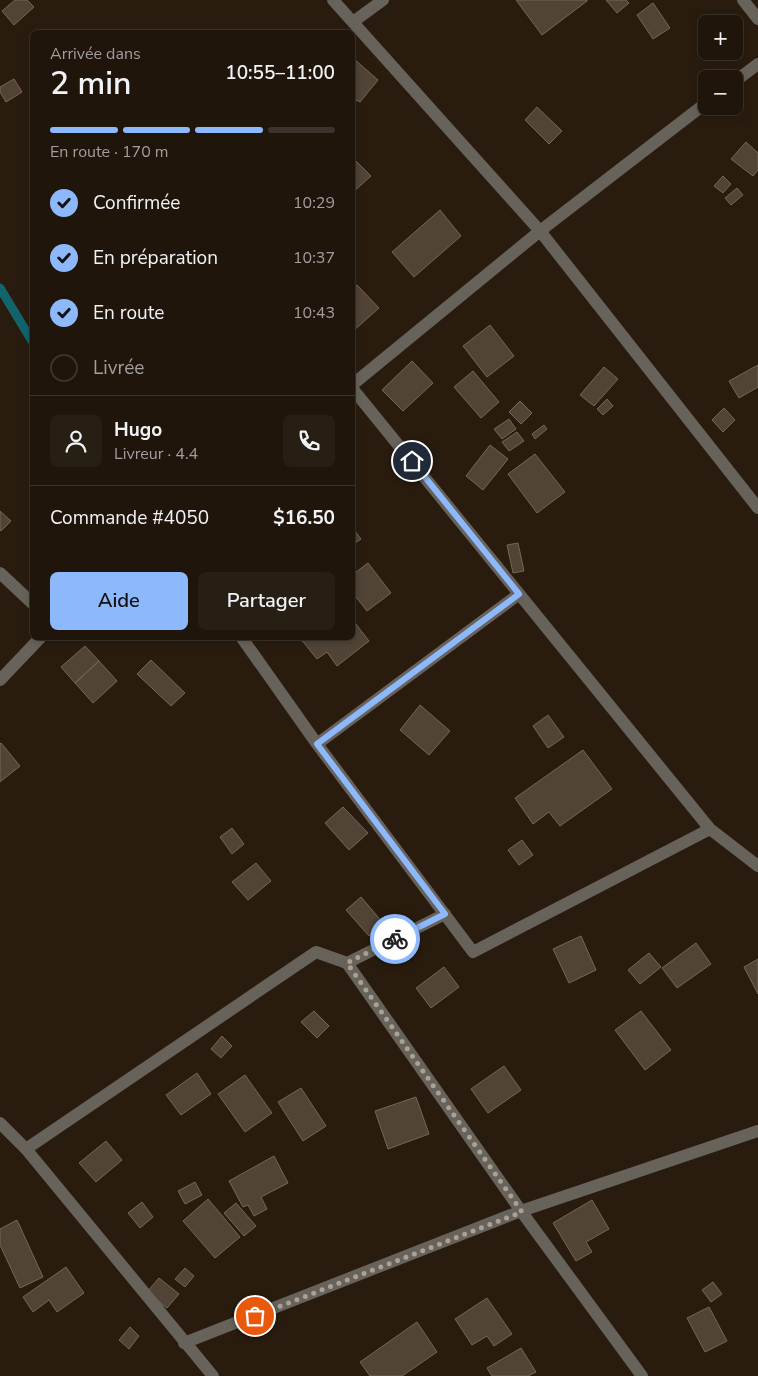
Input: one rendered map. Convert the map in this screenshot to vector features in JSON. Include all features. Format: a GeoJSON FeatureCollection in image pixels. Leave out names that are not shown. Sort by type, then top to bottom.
{"type":"FeatureCollection","features":[{"type":"Feature","properties":{"kind":"street"},"geometry":{"type":"LineString","coordinates":[[333,0],[540,231],[758,508]]}},
{"type":"Feature","properties":{"kind":"street"},"geometry":{"type":"LineString","coordinates":[[353,22],[383,0]]}},
{"type":"Feature","properties":{"kind":"street"},"geometry":{"type":"LineString","coordinates":[[743,0],[758,19]]}},
{"type":"Feature","properties":{"kind":"street"},"geometry":{"type":"LineString","coordinates":[[743,75],[758,64]]}},
{"type":"Feature","properties":{"kind":"street"},"geometry":{"type":"LineString","coordinates":[[355,384],[540,231],[698,109]]}},
{"type":"Feature","properties":{"kind":"street"},"geometry":{"type":"LineString","coordinates":[[355,390],[710,829],[758,866]]}},
{"type":"Feature","properties":{"kind":"street"},"geometry":{"type":"LineString","coordinates":[[0,573],[30,600]]}},
{"type":"Feature","properties":{"kind":"street"},"geometry":{"type":"LineString","coordinates":[[317,744],[519,594]]}},
{"type":"Feature","properties":{"kind":"street"},"geometry":{"type":"LineString","coordinates":[[0,680],[38,640]]}},
{"type":"Feature","properties":{"kind":"street"},"geometry":{"type":"LineString","coordinates":[[243,640],[317,744],[473,952],[710,829]]}},
{"type":"Feature","properties":{"kind":"street"},"geometry":{"type":"LineString","coordinates":[[347,963],[445,914]]}},
{"type":"Feature","properties":{"kind":"street"},"geometry":{"type":"LineString","coordinates":[[26,1149],[316,952],[347,963],[522,1212],[642,1376]]}},
{"type":"Feature","properties":{"kind":"street"},"geometry":{"type":"LineString","coordinates":[[0,1123],[26,1149],[213,1376]]}},
{"type":"Feature","properties":{"kind":"street"},"geometry":{"type":"LineString","coordinates":[[184,1343],[522,1212],[758,1131]]}},
{"type":"Feature","properties":{"kind":"building"},"geometry":{"type":"Polygon","coordinates":[[[15,0],[27,0],[34,7],[14,25],[2,11],[15,0]]]}},
{"type":"Feature","properties":{"kind":"building"},"geometry":{"type":"Polygon","coordinates":[[[516,0],[587,0],[587,1],[542,35],[516,0]]]}},
{"type":"Feature","properties":{"kind":"building"},"geometry":{"type":"Polygon","coordinates":[[[606,0],[626,0],[629,3],[617,13],[606,0]]]}},
{"type":"Feature","properties":{"kind":"building"},"geometry":{"type":"Polygon","coordinates":[[[653,3],[670,28],[653,39],[637,15],[653,3]]]}},
{"type":"Feature","properties":{"kind":"building"},"geometry":{"type":"Polygon","coordinates":[[[355,60],[378,80],[360,102],[355,100],[355,60]]]}},
{"type":"Feature","properties":{"kind":"building"},"geometry":{"type":"Polygon","coordinates":[[[14,79],[22,92],[6,102],[0,92],[0,87],[14,79]]]}},
{"type":"Feature","properties":{"kind":"building"},"geometry":{"type":"Polygon","coordinates":[[[537,107],[562,131],[549,144],[525,120],[537,107]]]}},
{"type":"Feature","properties":{"kind":"building"},"geometry":{"type":"Polygon","coordinates":[[[746,142],[758,153],[758,170],[753,176],[731,159],[746,142]]]}},
{"type":"Feature","properties":{"kind":"building"},"geometry":{"type":"Polygon","coordinates":[[[355,160],[371,176],[355,190],[355,160]]]}},
{"type":"Feature","properties":{"kind":"building"},"geometry":{"type":"Polygon","coordinates":[[[723,176],[731,184],[723,193],[714,186],[723,176]]]}},
{"type":"Feature","properties":{"kind":"building"},"geometry":{"type":"Polygon","coordinates":[[[737,188],[743,195],[731,205],[725,198],[737,188]]]}},
{"type":"Feature","properties":{"kind":"building"},"geometry":{"type":"Polygon","coordinates":[[[440,210],[461,236],[414,277],[392,252],[440,210]]]}},
{"type":"Feature","properties":{"kind":"building"},"geometry":{"type":"Polygon","coordinates":[[[357,285],[379,308],[355,329],[355,287],[357,285]]]}},
{"type":"Feature","properties":{"kind":"building"},"geometry":{"type":"Polygon","coordinates":[[[490,325],[514,356],[487,377],[463,346],[490,325]]]}},
{"type":"Feature","properties":{"kind":"building"},"geometry":{"type":"Polygon","coordinates":[[[412,361],[433,383],[403,411],[382,390],[412,361]]]}},
{"type":"Feature","properties":{"kind":"building"},"geometry":{"type":"Polygon","coordinates":[[[758,365],[758,387],[739,398],[729,381],[758,365]]]}},
{"type":"Feature","properties":{"kind":"building"},"geometry":{"type":"Polygon","coordinates":[[[604,367],[618,379],[594,406],[580,395],[604,367]]]}},
{"type":"Feature","properties":{"kind":"building"},"geometry":{"type":"Polygon","coordinates":[[[473,371],[499,402],[481,418],[454,387],[473,371]]]}},
{"type":"Feature","properties":{"kind":"building"},"geometry":{"type":"Polygon","coordinates":[[[607,399],[613,406],[603,415],[597,409],[607,399]]]}},
{"type":"Feature","properties":{"kind":"building"},"geometry":{"type":"Polygon","coordinates":[[[520,401],[532,413],[521,424],[509,412],[520,401]]]}},
{"type":"Feature","properties":{"kind":"building"},"geometry":{"type":"Polygon","coordinates":[[[724,408],[735,420],[723,432],[712,420],[724,408]]]}},
{"type":"Feature","properties":{"kind":"building"},"geometry":{"type":"Polygon","coordinates":[[[509,419],[516,429],[502,439],[494,429],[509,419]]]}},
{"type":"Feature","properties":{"kind":"building"},"geometry":{"type":"Polygon","coordinates":[[[544,425],[547,429],[535,439],[532,434],[544,425]]]}},
{"type":"Feature","properties":{"kind":"building"},"geometry":{"type":"Polygon","coordinates":[[[517,432],[524,441],[509,451],[502,442],[517,432]]]}},
{"type":"Feature","properties":{"kind":"building"},"geometry":{"type":"Polygon","coordinates":[[[490,445],[508,459],[483,490],[466,476],[490,445]]]}},
{"type":"Feature","properties":{"kind":"building"},"geometry":{"type":"Polygon","coordinates":[[[535,454],[565,492],[537,513],[508,474],[535,454]]]}},
{"type":"Feature","properties":{"kind":"building"},"geometry":{"type":"Polygon","coordinates":[[[0,511],[11,521],[1,531],[0,530],[0,511]]]}},
{"type":"Feature","properties":{"kind":"building"},"geometry":{"type":"Polygon","coordinates":[[[355,531],[361,539],[355,543],[355,531]]]}},
{"type":"Feature","properties":{"kind":"building"},"geometry":{"type":"Polygon","coordinates":[[[518,543],[524,571],[513,573],[507,545],[518,543]]]}},
{"type":"Feature","properties":{"kind":"building"},"geometry":{"type":"Polygon","coordinates":[[[368,563],[391,593],[367,611],[355,596],[355,573],[368,563]]]}},
{"type":"Feature","properties":{"kind":"building"},"geometry":{"type":"Polygon","coordinates":[[[355,623],[369,641],[337,666],[327,652],[317,659],[302,640],[355,640],[355,623]]]}},
{"type":"Feature","properties":{"kind":"building"},"geometry":{"type":"Polygon","coordinates":[[[85,646],[99,661],[75,683],[61,667],[85,646]]]}},
{"type":"Feature","properties":{"kind":"building"},"geometry":{"type":"Polygon","coordinates":[[[151,660],[185,693],[171,706],[137,674],[151,660]]]}},
{"type":"Feature","properties":{"kind":"building"},"geometry":{"type":"Polygon","coordinates":[[[99,661],[117,681],[93,703],[75,683],[99,661]]]}},
{"type":"Feature","properties":{"kind":"building"},"geometry":{"type":"Polygon","coordinates":[[[420,705],[450,731],[429,755],[400,730],[420,705]]]}},
{"type":"Feature","properties":{"kind":"building"},"geometry":{"type":"Polygon","coordinates":[[[548,715],[564,737],[548,748],[533,726],[548,715]]]}},
{"type":"Feature","properties":{"kind":"building"},"geometry":{"type":"Polygon","coordinates":[[[0,744],[20,766],[0,782],[0,744]]]}},
{"type":"Feature","properties":{"kind":"building"},"geometry":{"type":"Polygon","coordinates":[[[583,750],[612,789],[560,826],[549,812],[533,824],[515,798],[583,750]]]}},
{"type":"Feature","properties":{"kind":"building"},"geometry":{"type":"Polygon","coordinates":[[[343,807],[368,833],[349,850],[325,823],[343,807]]]}},
{"type":"Feature","properties":{"kind":"building"},"geometry":{"type":"Polygon","coordinates":[[[232,828],[244,844],[232,854],[220,837],[232,828]]]}},
{"type":"Feature","properties":{"kind":"building"},"geometry":{"type":"Polygon","coordinates":[[[522,840],[533,855],[519,865],[508,850],[522,840]]]}},
{"type":"Feature","properties":{"kind":"building"},"geometry":{"type":"Polygon","coordinates":[[[256,863],[271,881],[248,900],[232,882],[256,863]]]}},
{"type":"Feature","properties":{"kind":"building"},"geometry":{"type":"Polygon","coordinates":[[[361,897],[384,924],[369,936],[346,910],[361,897]]]}},
{"type":"Feature","properties":{"kind":"building"},"geometry":{"type":"Polygon","coordinates":[[[581,936],[596,970],[569,983],[553,949],[581,936]]]}},
{"type":"Feature","properties":{"kind":"building"},"geometry":{"type":"Polygon","coordinates":[[[696,943],[711,964],[677,988],[662,968],[696,943]]]}},
{"type":"Feature","properties":{"kind":"building"},"geometry":{"type":"Polygon","coordinates":[[[649,953],[661,967],[640,984],[628,970],[649,953]]]}},
{"type":"Feature","properties":{"kind":"building"},"geometry":{"type":"Polygon","coordinates":[[[758,959],[758,994],[744,967],[758,959]]]}},
{"type":"Feature","properties":{"kind":"building"},"geometry":{"type":"Polygon","coordinates":[[[444,967],[459,987],[431,1008],[416,988],[444,967]]]}},
{"type":"Feature","properties":{"kind":"building"},"geometry":{"type":"Polygon","coordinates":[[[314,1011],[329,1026],[317,1038],[301,1022],[314,1011]]]}},
{"type":"Feature","properties":{"kind":"building"},"geometry":{"type":"Polygon","coordinates":[[[641,1011],[671,1050],[645,1070],[615,1030],[641,1011]]]}},
{"type":"Feature","properties":{"kind":"building"},"geometry":{"type":"Polygon","coordinates":[[[222,1036],[232,1046],[221,1058],[211,1049],[222,1036]]]}},
{"type":"Feature","properties":{"kind":"building"},"geometry":{"type":"Polygon","coordinates":[[[504,1066],[521,1090],[488,1113],[471,1089],[504,1066]]]}},
{"type":"Feature","properties":{"kind":"building"},"geometry":{"type":"Polygon","coordinates":[[[197,1073],[211,1094],[181,1115],[166,1095],[197,1073]]]}},
{"type":"Feature","properties":{"kind":"building"},"geometry":{"type":"Polygon","coordinates":[[[245,1075],[272,1113],[245,1132],[218,1094],[245,1075]]]}},
{"type":"Feature","properties":{"kind":"building"},"geometry":{"type":"Polygon","coordinates":[[[301,1088],[326,1126],[303,1141],[278,1102],[301,1088]]]}},
{"type":"Feature","properties":{"kind":"building"},"geometry":{"type":"Polygon","coordinates":[[[416,1097],[429,1134],[388,1149],[375,1111],[416,1097]]]}},
{"type":"Feature","properties":{"kind":"building"},"geometry":{"type":"Polygon","coordinates":[[[106,1141],[122,1160],[96,1182],[79,1163],[106,1141]]]}},
{"type":"Feature","properties":{"kind":"building"},"geometry":{"type":"Polygon","coordinates":[[[274,1156],[288,1183],[261,1197],[267,1209],[254,1216],[248,1205],[243,1207],[229,1181],[274,1156]]]}},
{"type":"Feature","properties":{"kind":"building"},"geometry":{"type":"Polygon","coordinates":[[[195,1182],[202,1195],[185,1204],[178,1191],[195,1182]]]}},
{"type":"Feature","properties":{"kind":"building"},"geometry":{"type":"Polygon","coordinates":[[[208,1199],[240,1237],[215,1258],[183,1221],[208,1199]]]}},
{"type":"Feature","properties":{"kind":"building"},"geometry":{"type":"Polygon","coordinates":[[[592,1200],[609,1229],[586,1242],[592,1252],[576,1261],[553,1223],[592,1200]]]}},
{"type":"Feature","properties":{"kind":"building"},"geometry":{"type":"Polygon","coordinates":[[[142,1202],[153,1217],[140,1228],[128,1213],[142,1202]]]}},
{"type":"Feature","properties":{"kind":"building"},"geometry":{"type":"Polygon","coordinates":[[[236,1203],[256,1226],[244,1236],[224,1213],[236,1203]]]}},
{"type":"Feature","properties":{"kind":"building"},"geometry":{"type":"Polygon","coordinates":[[[17,1220],[43,1277],[20,1288],[0,1245],[0,1229],[17,1220]]]}},
{"type":"Feature","properties":{"kind":"building"},"geometry":{"type":"Polygon","coordinates":[[[66,1267],[84,1293],[57,1312],[49,1300],[33,1312],[23,1297],[66,1267]]]}},
{"type":"Feature","properties":{"kind":"building"},"geometry":{"type":"Polygon","coordinates":[[[185,1268],[194,1276],[185,1287],[175,1279],[185,1268]]]}},
{"type":"Feature","properties":{"kind":"building"},"geometry":{"type":"Polygon","coordinates":[[[159,1278],[179,1294],[167,1308],[147,1292],[159,1278]]]}},
{"type":"Feature","properties":{"kind":"building"},"geometry":{"type":"Polygon","coordinates":[[[713,1282],[722,1294],[711,1302],[702,1290],[713,1282]]]}},
{"type":"Feature","properties":{"kind":"building"},"geometry":{"type":"Polygon","coordinates":[[[487,1298],[512,1334],[494,1346],[487,1336],[472,1345],[455,1319],[487,1298]]]}},
{"type":"Feature","properties":{"kind":"building"},"geometry":{"type":"Polygon","coordinates":[[[709,1307],[727,1341],[705,1352],[687,1318],[709,1307]]]}},
{"type":"Feature","properties":{"kind":"building"},"geometry":{"type":"Polygon","coordinates":[[[417,1322],[437,1352],[402,1376],[370,1376],[360,1362],[417,1322]]]}},
{"type":"Feature","properties":{"kind":"building"},"geometry":{"type":"Polygon","coordinates":[[[130,1327],[139,1336],[129,1349],[119,1340],[130,1327]]]}},
{"type":"Feature","properties":{"kind":"building"},"geometry":{"type":"Polygon","coordinates":[[[521,1348],[536,1372],[528,1376],[492,1376],[487,1368],[521,1348]]]}},
{"type":"Feature","properties":{"kind":"waterway"},"geometry":{"type":"LineString","coordinates":[[0,288],[30,338]]}},
{"type":"Feature","properties":{"kind":"way so far"},"geometry":{"type":"LineString","coordinates":[[255,1316],[522,1212],[347,963],[395,939]]}},
{"type":"Feature","properties":{"kind":"route"},"geometry":{"type":"LineString","coordinates":[[395,939],[445,914],[317,744],[519,594],[412,461]]}}]}
